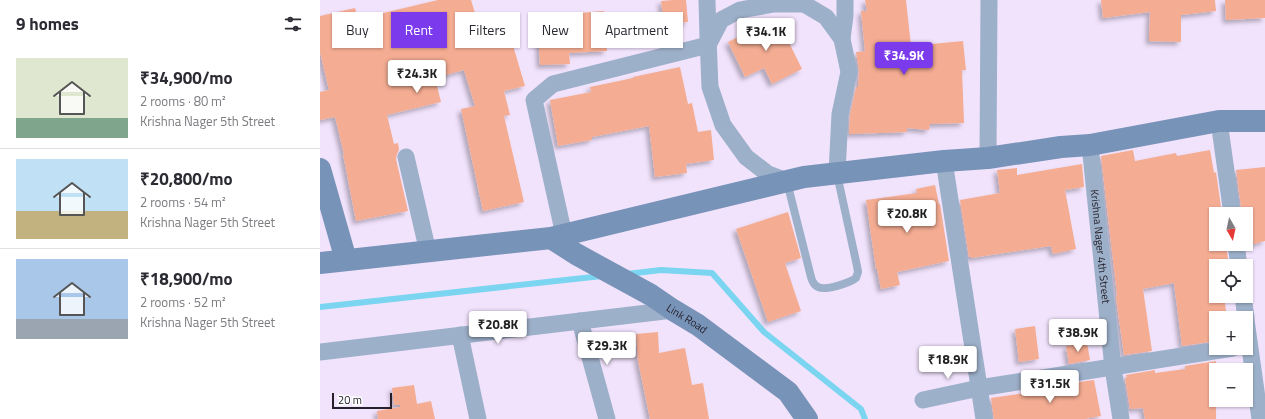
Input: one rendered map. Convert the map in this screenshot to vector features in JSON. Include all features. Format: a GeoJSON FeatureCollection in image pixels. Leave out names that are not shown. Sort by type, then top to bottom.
{"type":"FeatureCollection","features":[{"type":"Feature","properties":{"kind":"street"},"geometry":{"type":"LineString","coordinates":[[707,0],[710,87],[723,125],[746,157],[768,174],[787,181]]}},
{"type":"Feature","properties":{"kind":"street"},"geometry":{"type":"LineString","coordinates":[[837,173],[840,114],[849,72],[842,39],[845,16],[845,0]]}},
{"type":"Feature","properties":{"kind":"street"},"geometry":{"type":"LineString","coordinates":[[988,158],[989,0]]}},
{"type":"Feature","properties":{"kind":"street"},"geometry":{"type":"LineString","coordinates":[[557,237],[534,100],[553,84],[708,45],[721,20],[740,10],[774,4],[804,4],[826,17],[842,39]]}},
{"type":"Feature","properties":{"kind":"street"},"geometry":{"type":"LineString","coordinates":[[320,263],[557,237],[804,177],[944,161],[988,158],[1061,147],[1090,145],[1219,121],[1265,121]]}},
{"type":"Feature","properties":{"kind":"street"},"geometry":{"type":"LineString","coordinates":[[1219,121],[1231,207]]}},
{"type":"Feature","properties":{"kind":"street","name":"Krishna Nager 4th Street"},"geometry":{"type":"LineString","coordinates":[[1090,145],[1113,368],[1121,419]]}},
{"type":"Feature","properties":{"kind":"street"},"geometry":{"type":"LineString","coordinates":[[406,157],[428,252]]}},
{"type":"Feature","properties":{"kind":"street"},"geometry":{"type":"LineString","coordinates":[[944,161],[984,419]]}},
{"type":"Feature","properties":{"kind":"street"},"geometry":{"type":"LineString","coordinates":[[320,169],[346,260]]}},
{"type":"Feature","properties":{"kind":"street","name":"Link Road"},"geometry":{"type":"LineString","coordinates":[[557,237],[576,254],[651,295],[698,325],[788,392],[807,419]]}},
{"type":"Feature","properties":{"kind":"street"},"geometry":{"type":"LineString","coordinates":[[320,352],[673,310]]}},
{"type":"Feature","properties":{"kind":"street"},"geometry":{"type":"LineString","coordinates":[[580,321],[607,419]]}},
{"type":"Feature","properties":{"kind":"street"},"geometry":{"type":"LineString","coordinates":[[460,335],[478,419]]}},
{"type":"Feature","properties":{"kind":"street"},"geometry":{"type":"LineString","coordinates":[[1253,345],[1260,419]]}},
{"type":"Feature","properties":{"kind":"street"},"geometry":{"type":"LineString","coordinates":[[923,400],[979,388],[1209,352]]}},
{"type":"Feature","properties":{"kind":"lane"},"geometry":{"type":"LineString","coordinates":[[787,181],[812,282],[817,287],[823,289],[850,283],[856,278],[858,272],[858,266],[837,173]]}},
{"type":"Feature","properties":{"kind":"building"},"geometry":{"type":"Polygon","coordinates":[[[438,0],[471,0],[475,12],[455,12],[455,48],[514,48],[525,86],[504,91],[510,115],[504,116],[524,202],[483,211],[461,109],[475,106],[464,70],[435,78],[441,102],[387,115],[394,144],[398,143],[399,150],[396,159],[408,211],[356,221],[344,154],[335,117],[320,120],[320,92],[329,90],[320,52],[320,16],[332,13],[332,48],[383,48],[383,13],[438,0]]]}},
{"type":"Feature","properties":{"kind":"building"},"geometry":{"type":"Polygon","coordinates":[[[686,0],[688,22],[683,22],[683,12],[662,12],[661,1],[686,0]]]}},
{"type":"Feature","properties":{"kind":"building"},"geometry":{"type":"Polygon","coordinates":[[[865,0],[906,0],[911,46],[963,41],[966,70],[962,70],[964,123],[930,124],[929,130],[907,128],[907,132],[849,134],[850,115],[856,87],[858,87],[859,70],[856,52],[865,51],[861,11],[867,11],[865,0]]]}},
{"type":"Feature","properties":{"kind":"building"},"geometry":{"type":"Polygon","coordinates":[[[1101,0],[1215,0],[1216,11],[1181,15],[1181,42],[1149,41],[1150,12],[1103,18],[1101,0]]]}},
{"type":"Feature","properties":{"kind":"building"},"geometry":{"type":"Polygon","coordinates":[[[1225,0],[1265,0],[1265,18],[1226,20],[1225,0]]]}},
{"type":"Feature","properties":{"kind":"building"},"geometry":{"type":"Polygon","coordinates":[[[355,8],[356,12],[338,12],[355,8]]]}},
{"type":"Feature","properties":{"kind":"building"},"geometry":{"type":"Polygon","coordinates":[[[591,12],[591,48],[607,48],[607,51],[569,53],[570,64],[540,65],[539,48],[583,48],[583,13],[591,12]]]}},
{"type":"Feature","properties":{"kind":"building"},"geometry":{"type":"Polygon","coordinates":[[[777,18],[802,69],[772,84],[764,68],[745,77],[728,42],[777,18]]]}},
{"type":"Feature","properties":{"kind":"building"},"geometry":{"type":"Polygon","coordinates":[[[680,67],[688,104],[692,103],[698,132],[711,130],[714,160],[686,164],[687,173],[655,177],[649,126],[592,137],[592,140],[558,146],[550,100],[591,92],[590,87],[680,67]]]}},
{"type":"Feature","properties":{"kind":"building"},"geometry":{"type":"Polygon","coordinates":[[[1133,150],[1135,161],[1176,153],[1177,156],[1210,150],[1214,173],[1216,172],[1221,207],[1209,207],[1209,251],[1227,251],[1228,259],[1209,259],[1209,303],[1225,303],[1226,311],[1209,311],[1209,342],[1182,346],[1174,283],[1143,289],[1152,351],[1124,355],[1117,305],[1101,156],[1133,150]]]}},
{"type":"Feature","properties":{"kind":"building"},"geometry":{"type":"Polygon","coordinates":[[[1082,164],[1084,187],[1065,190],[1076,249],[1053,254],[1051,246],[971,258],[969,257],[960,200],[1000,193],[997,170],[1017,168],[1017,175],[1082,164]]]}},
{"type":"Feature","properties":{"kind":"building"},"geometry":{"type":"Polygon","coordinates":[[[1265,167],[1265,241],[1253,244],[1253,207],[1241,207],[1236,170],[1265,167]]]}},
{"type":"Feature","properties":{"kind":"building"},"geometry":{"type":"Polygon","coordinates":[[[935,185],[940,204],[949,261],[897,272],[900,285],[881,289],[876,269],[866,200],[917,193],[916,189],[935,185]]]}},
{"type":"Feature","properties":{"kind":"building"},"geometry":{"type":"Polygon","coordinates":[[[788,212],[801,258],[785,263],[801,311],[768,322],[736,229],[788,212]]]}},
{"type":"Feature","properties":{"kind":"building"},"geometry":{"type":"Polygon","coordinates":[[[1035,326],[1039,359],[1019,362],[1015,329],[1035,326]]]}},
{"type":"Feature","properties":{"kind":"building"},"geometry":{"type":"Polygon","coordinates":[[[658,332],[659,353],[685,348],[692,385],[703,383],[709,419],[650,419],[638,361],[636,334],[658,332]]]}},
{"type":"Feature","properties":{"kind":"building"},"geometry":{"type":"Polygon","coordinates":[[[1087,343],[1090,360],[1069,364],[1066,346],[1087,343]]]}},
{"type":"Feature","properties":{"kind":"building"},"geometry":{"type":"Polygon","coordinates":[[[1216,361],[1216,363],[1209,363],[1209,407],[1216,407],[1216,419],[1145,419],[1143,408],[1130,409],[1125,378],[1127,377],[1126,375],[1155,370],[1155,373],[1185,369],[1185,366],[1216,361]]]}},
{"type":"Feature","properties":{"kind":"building"},"geometry":{"type":"Polygon","coordinates":[[[1094,380],[1101,416],[1084,419],[994,419],[991,398],[1073,386],[1072,383],[1094,380]]]}},
{"type":"Feature","properties":{"kind":"building"},"geometry":{"type":"Polygon","coordinates":[[[414,385],[417,404],[431,401],[435,419],[378,419],[377,411],[400,407],[400,405],[394,405],[392,388],[414,385]]]}},
{"type":"Feature","properties":{"kind":"waterway"},"geometry":{"type":"LineString","coordinates":[[627,274],[661,270],[712,273],[764,332],[861,409],[865,419]]}},
{"type":"Feature","properties":{"kind":"waterway"},"geometry":{"type":"LineString","coordinates":[[320,307],[602,276]]}}]}
